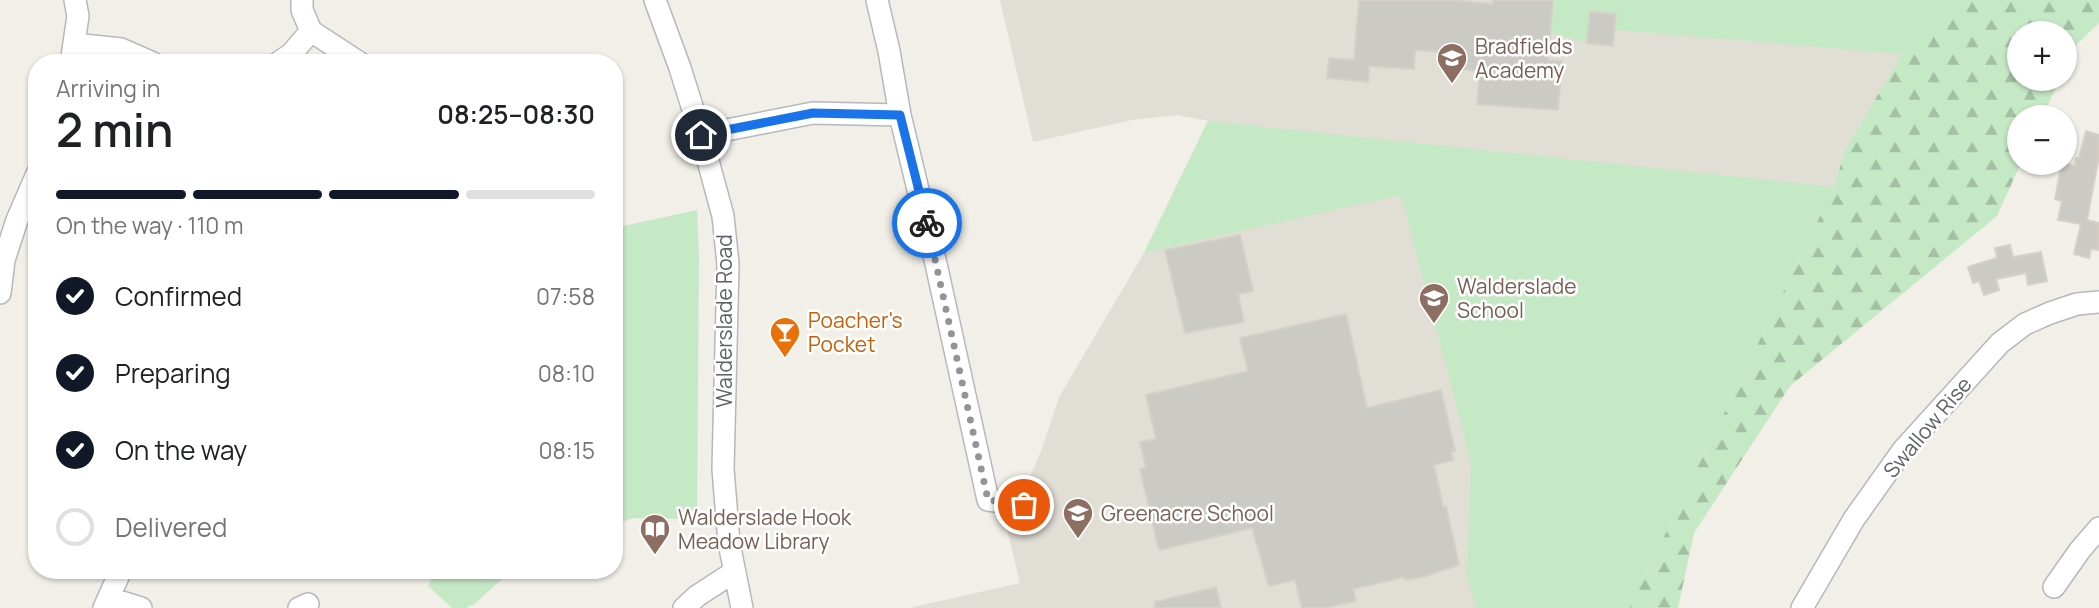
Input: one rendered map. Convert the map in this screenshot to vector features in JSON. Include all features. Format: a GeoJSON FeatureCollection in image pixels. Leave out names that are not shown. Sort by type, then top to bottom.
{"type":"FeatureCollection","features":[{"type":"Feature","properties":{"kind":"street"},"geometry":{"type":"LineString","coordinates":[[75,0],[78,16],[72,53],[121,49],[132,54]]}},
{"type":"Feature","properties":{"kind":"street"},"geometry":{"type":"LineString","coordinates":[[302,0],[302,10],[311,31],[346,54]]}},
{"type":"Feature","properties":{"kind":"street","name":"Walderslade Road"},"geometry":{"type":"LineString","coordinates":[[655,0],[680,68],[723,216],[728,264],[723,469],[728,536],[742,608]]}},
{"type":"Feature","properties":{"kind":"street"},"geometry":{"type":"LineString","coordinates":[[877,0],[900,115],[988,500],[1024,505]]}},
{"type":"Feature","properties":{"kind":"street"},"geometry":{"type":"LineString","coordinates":[[291,54],[311,31]]}},
{"type":"Feature","properties":{"kind":"street"},"geometry":{"type":"LineString","coordinates":[[701,135],[813,113],[900,115]]}},
{"type":"Feature","properties":{"kind":"street"},"geometry":{"type":"LineString","coordinates":[[0,293],[8,217],[28,187]]}},
{"type":"Feature","properties":{"kind":"street","name":"Swallow Rise"},"geometry":{"type":"LineString","coordinates":[[1802,608],[1854,519],[1902,450],[2000,343],[2025,324],[2050,313],[2077,304],[2099,302]]}},
{"type":"Feature","properties":{"kind":"street"},"geometry":{"type":"LineString","coordinates":[[2054,587],[2099,528]]}},
{"type":"Feature","properties":{"kind":"street"},"geometry":{"type":"LineString","coordinates":[[684,608],[696,596],[734,572]]}},
{"type":"Feature","properties":{"kind":"street"},"geometry":{"type":"LineString","coordinates":[[117,579],[107,603],[141,608]]}},
{"type":"Feature","properties":{"kind":"shaded area","name":"Walderslade School"},"geometry":{"type":"Polygon","coordinates":[[[1000,0],[1958,0],[1902,54],[1845,150],[1834,187],[1629,608],[909,608],[1020,583],[1006,525],[1029,519],[1024,490],[1041,451],[1059,397],[1144,253],[1208,121],[1178,115],[1132,120],[1033,142],[1000,0]]]}},
{"type":"Feature","properties":{"kind":"green space"},"geometry":{"type":"Polygon","coordinates":[[[1553,0],[1958,0],[1902,54],[1616,30],[1616,14],[1591,12],[1587,43],[1550,33],[1553,0]]]}},
{"type":"Feature","properties":{"kind":"green space"},"geometry":{"type":"Polygon","coordinates":[[[1958,0],[2099,0],[2099,23],[2077,44],[2077,21],[2007,21],[2007,91],[2054,91],[2048,105],[2007,105],[2007,175],[2016,175],[1997,216],[1790,386],[1694,533],[1678,608],[1629,608],[1834,187],[1845,150],[1902,54],[1958,0]]]}},
{"type":"Feature","properties":{"kind":"green space"},"geometry":{"type":"Polygon","coordinates":[[[1208,121],[1834,187],[1629,608],[1477,608],[1467,576],[1471,462],[1401,195],[1144,253],[1208,121]]]}},
{"type":"Feature","properties":{"kind":"green space"},"geometry":{"type":"Polygon","coordinates":[[[697,210],[697,519],[633,518],[623,522],[623,226],[697,210]]]}},
{"type":"Feature","properties":{"kind":"green space"},"geometry":{"type":"Polygon","coordinates":[[[431,579],[502,579],[467,608],[452,608],[428,586],[431,579]]]}},
{"type":"Feature","properties":{"kind":"building"},"geometry":{"type":"Polygon","coordinates":[[[1359,0],[1449,0],[1493,4],[1493,0],[1553,0],[1548,60],[1562,61],[1558,110],[1477,104],[1480,71],[1454,69],[1456,53],[1415,50],[1414,69],[1369,66],[1368,82],[1327,78],[1329,58],[1354,60],[1359,0]]]}},
{"type":"Feature","properties":{"kind":"building"},"geometry":{"type":"Polygon","coordinates":[[[1590,12],[1616,14],[1613,46],[1587,43],[1590,12]]]}},
{"type":"Feature","properties":{"kind":"building"},"geometry":{"type":"Polygon","coordinates":[[[2086,131],[2099,135],[2099,156],[2087,220],[2099,223],[2099,250],[2091,249],[2089,258],[2074,254],[2081,224],[2058,220],[2062,201],[2055,199],[2060,175],[2077,175],[2086,131]]]}},
{"type":"Feature","properties":{"kind":"building"},"geometry":{"type":"Polygon","coordinates":[[[1240,235],[1253,291],[1238,294],[1244,322],[1185,333],[1165,250],[1240,235]]]}},
{"type":"Feature","properties":{"kind":"building"},"geometry":{"type":"Polygon","coordinates":[[[2010,245],[2013,257],[2041,252],[2047,281],[2028,285],[2026,273],[1996,279],[1999,290],[1984,295],[1979,281],[1973,283],[1968,267],[1997,258],[1995,248],[2010,245]]]}},
{"type":"Feature","properties":{"kind":"building"},"geometry":{"type":"Polygon","coordinates":[[[1346,314],[1367,408],[1441,390],[1455,451],[1451,452],[1453,460],[1434,465],[1459,565],[1426,576],[1405,580],[1404,577],[1353,589],[1356,601],[1325,608],[1302,608],[1295,580],[1269,586],[1252,528],[1159,550],[1140,469],[1146,468],[1140,442],[1156,439],[1146,395],[1248,371],[1240,338],[1346,314]]]}},
{"type":"Feature","properties":{"kind":"building"},"geometry":{"type":"Polygon","coordinates":[[[1216,587],[1221,608],[1155,608],[1155,602],[1216,587]]]}},
{"type":"Feature","properties":{"kind":"way so far"},"geometry":{"type":"LineString","coordinates":[[927,223],[988,500],[1024,505]]}},
{"type":"Feature","properties":{"kind":"place","name":"Bradfields Academy"},"geometry":{"type":"Point","coordinates":[1452,85]}},
{"type":"Feature","properties":{"kind":"place","name":"Walderslade School"},"geometry":{"type":"Point","coordinates":[1434,325]}},
{"type":"Feature","properties":{"kind":"place","name":"Poacher's Pocket"},"geometry":{"type":"Point","coordinates":[785,359]}},
{"type":"Feature","properties":{"kind":"place","name":"Greenacre School"},"geometry":{"type":"Point","coordinates":[1078,540]}},
{"type":"Feature","properties":{"kind":"place","name":"Walderslade Hook Meadow Library"},"geometry":{"type":"Point","coordinates":[655,556]}},
{"type":"Feature","properties":{"kind":"route"},"geometry":{"type":"LineString","coordinates":[[701,135],[813,113],[900,115],[927,223]]}}]}
